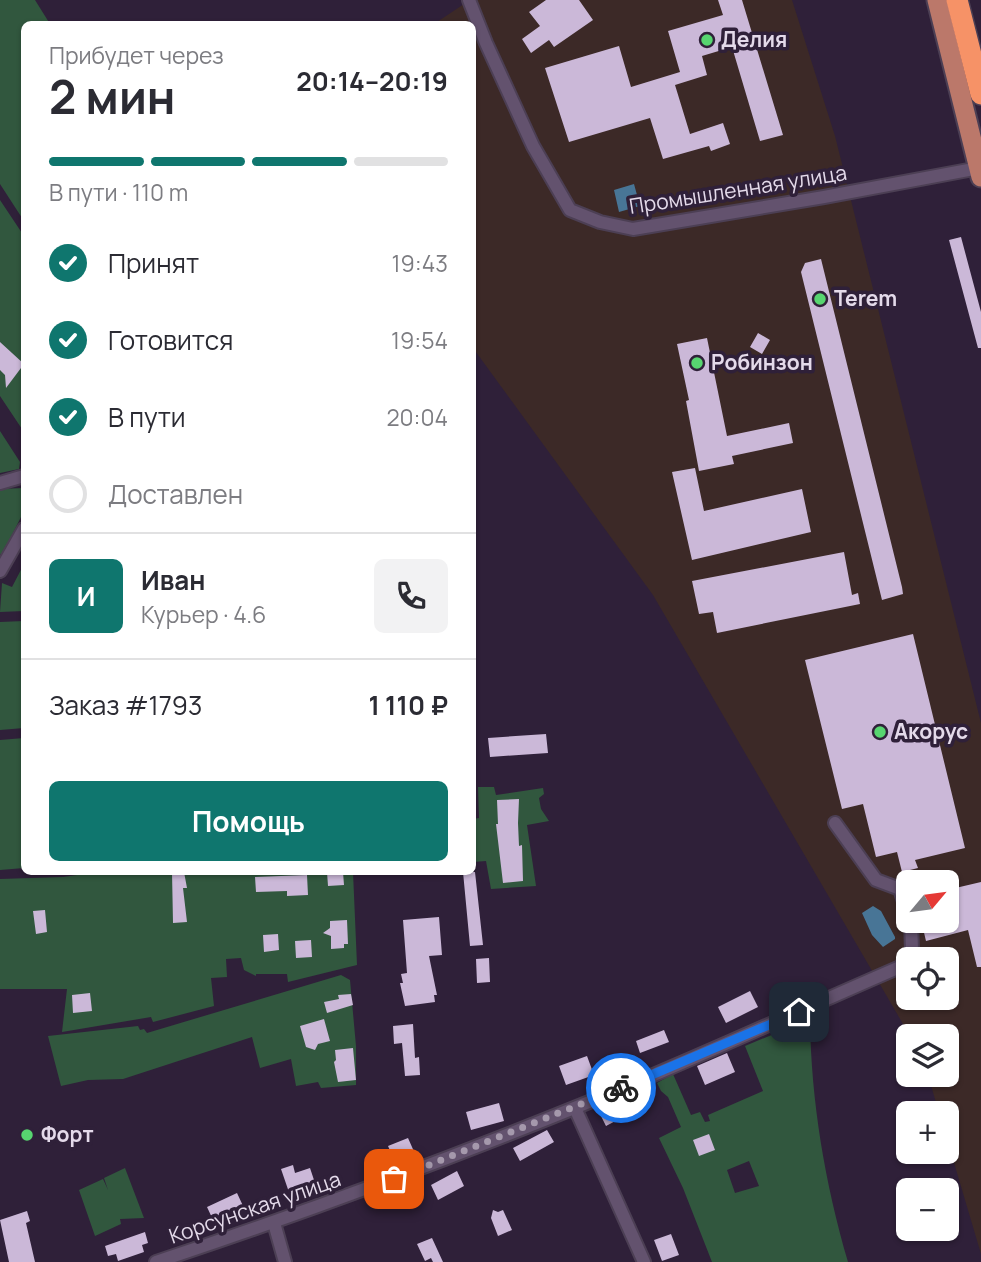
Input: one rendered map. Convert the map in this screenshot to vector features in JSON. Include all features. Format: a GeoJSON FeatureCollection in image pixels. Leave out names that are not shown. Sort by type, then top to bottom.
{"type":"FeatureCollection","features":[{"type":"Feature","properties":{"kind":"highway"},"geometry":{"type":"LineString","coordinates":[[957,0],[981,94]]}},
{"type":"Feature","properties":{"kind":"main road"},"geometry":{"type":"LineString","coordinates":[[937,0],[980,172]]}},
{"type":"Feature","properties":{"kind":"street","name":"Промышленная улица"},"geometry":{"type":"LineString","coordinates":[[469,0],[533,146],[570,210],[600,222],[633,229],[980,172]]}},
{"type":"Feature","properties":{"kind":"street"},"geometry":{"type":"LineString","coordinates":[[0,483],[21,476]]}},
{"type":"Feature","properties":{"kind":"street"},"geometry":{"type":"LineString","coordinates":[[0,571],[21,534]]}},
{"type":"Feature","properties":{"kind":"street"},"geometry":{"type":"LineString","coordinates":[[835,823],[876,880],[896,888]]}},
{"type":"Feature","properties":{"kind":"street","name":"Корсунская улица"},"geometry":{"type":"LineString","coordinates":[[156,1262],[274,1223],[432,1165],[575,1108],[900,967],[912,951],[911,933]]}},
{"type":"Feature","properties":{"kind":"street"},"geometry":{"type":"LineString","coordinates":[[575,1108],[644,1262]]}},
{"type":"Feature","properties":{"kind":"street"},"geometry":{"type":"LineString","coordinates":[[274,1223],[285,1262]]}},
{"type":"Feature","properties":{"kind":"shaded area"},"geometry":{"type":"Polygon","coordinates":[[[470,0],[792,0],[835,136],[981,723],[981,1254],[954,1164],[959,1164],[959,1101],[936,1101],[931,1087],[959,1087],[959,1024],[903,1024],[653,595],[476,352],[476,21],[438,21],[470,0]]]}},
{"type":"Feature","properties":{"kind":"green space"},"geometry":{"type":"Polygon","coordinates":[[[0,0],[35,0],[48,21],[21,21],[21,216],[0,184],[0,0]]]}},
{"type":"Feature","properties":{"kind":"green space"},"geometry":{"type":"Polygon","coordinates":[[[0,200],[21,232],[21,428],[0,396],[0,200]]]}},
{"type":"Feature","properties":{"kind":"green space"},"geometry":{"type":"Polygon","coordinates":[[[0,431],[20,462],[19,469],[0,473],[0,431]]]}},
{"type":"Feature","properties":{"kind":"green space"},"geometry":{"type":"Polygon","coordinates":[[[21,488],[21,517],[2,555],[0,554],[0,489],[21,488]]]}},
{"type":"Feature","properties":{"kind":"green space"},"geometry":{"type":"Polygon","coordinates":[[[21,570],[21,611],[0,612],[2,583],[12,587],[21,570]]]}},
{"type":"Feature","properties":{"kind":"green space"},"geometry":{"type":"Polygon","coordinates":[[[21,621],[21,728],[0,730],[0,622],[21,621]]]}},
{"type":"Feature","properties":{"kind":"green space"},"geometry":{"type":"Polygon","coordinates":[[[21,738],[21,868],[0,870],[0,740],[21,738]]]}},
{"type":"Feature","properties":{"kind":"green space"},"geometry":{"type":"Polygon","coordinates":[[[478,787],[494,787],[496,795],[543,788],[544,794],[539,798],[541,809],[549,821],[527,825],[536,886],[491,889],[486,861],[476,862],[476,818],[479,818],[478,787]]]}},
{"type":"Feature","properties":{"kind":"green space"},"geometry":{"type":"Polygon","coordinates":[[[353,875],[357,965],[288,982],[287,974],[256,976],[244,970],[241,958],[226,959],[227,977],[211,978],[214,1006],[153,1022],[151,1017],[62,1032],[67,989],[0,989],[0,879],[353,875]]]}},
{"type":"Feature","properties":{"kind":"green space"},"geometry":{"type":"Polygon","coordinates":[[[341,975],[350,980],[356,1046],[356,1085],[321,1088],[318,1082],[296,1086],[291,1059],[260,1068],[252,1037],[123,1079],[88,1080],[61,1086],[48,1036],[138,1026],[147,1033],[341,975]]]}},
{"type":"Feature","properties":{"kind":"green space"},"geometry":{"type":"Polygon","coordinates":[[[810,1019],[816,1111],[833,1202],[848,1262],[712,1262],[683,1188],[659,1138],[681,1127],[668,1097],[657,1083],[673,1074],[691,1115],[700,1112],[705,1122],[710,1121],[708,1115],[763,1091],[745,1046],[810,1019]],[[749,1161],[727,1170],[735,1193],[759,1186],[749,1161]]]}},
{"type":"Feature","properties":{"kind":"green space"},"geometry":{"type":"Polygon","coordinates":[[[125,1168],[144,1218],[120,1219],[121,1224],[95,1236],[79,1190],[103,1179],[108,1190],[104,1178],[125,1168]]]}},
{"type":"Feature","properties":{"kind":"water"},"geometry":{"type":"Polygon","coordinates":[[[634,184],[640,206],[619,212],[614,190],[634,184]]]}},
{"type":"Feature","properties":{"kind":"water"},"geometry":{"type":"Polygon","coordinates":[[[873,906],[881,911],[895,937],[883,947],[872,935],[862,913],[873,906]]]}},
{"type":"Feature","properties":{"kind":"building"},"geometry":{"type":"Polygon","coordinates":[[[546,0],[579,0],[593,20],[554,47],[549,40],[531,53],[522,39],[540,26],[529,12],[546,0]]]}},
{"type":"Feature","properties":{"kind":"building"},"geometry":{"type":"Polygon","coordinates":[[[718,0],[742,0],[783,135],[760,141],[732,47],[702,56],[707,75],[675,85],[690,134],[723,123],[730,144],[711,151],[709,146],[663,159],[650,118],[569,142],[545,68],[619,46],[631,87],[680,72],[668,31],[723,15],[718,0]]]}},
{"type":"Feature","properties":{"kind":"building"},"geometry":{"type":"Polygon","coordinates":[[[961,237],[981,312],[981,348],[978,348],[949,240],[961,237]]]}},
{"type":"Feature","properties":{"kind":"building"},"geometry":{"type":"Polygon","coordinates":[[[821,259],[902,587],[903,594],[882,600],[801,272],[805,263],[821,259]]]}},
{"type":"Feature","properties":{"kind":"building"},"geometry":{"type":"Polygon","coordinates":[[[758,333],[770,340],[762,354],[750,347],[758,333]]]}},
{"type":"Feature","properties":{"kind":"building"},"geometry":{"type":"Polygon","coordinates":[[[707,338],[727,436],[789,423],[793,443],[732,456],[734,464],[699,471],[686,401],[689,400],[677,344],[707,338]]]}},
{"type":"Feature","properties":{"kind":"building"},"geometry":{"type":"Polygon","coordinates":[[[0,342],[21,361],[21,368],[6,388],[5,375],[0,370],[0,342]]]}},
{"type":"Feature","properties":{"kind":"building"},"geometry":{"type":"Polygon","coordinates":[[[695,468],[704,511],[802,489],[811,532],[692,560],[672,472],[695,468]]]}},
{"type":"Feature","properties":{"kind":"building"},"geometry":{"type":"Polygon","coordinates":[[[844,552],[852,595],[858,593],[860,604],[717,633],[713,612],[699,614],[692,581],[844,552]]]}},
{"type":"Feature","properties":{"kind":"building","name":"Акорус"},"geometry":{"type":"Polygon","coordinates":[[[913,634],[965,848],[915,860],[918,868],[910,870],[902,870],[897,852],[876,857],[863,804],[842,809],[805,660],[913,634]]]}},
{"type":"Feature","properties":{"kind":"building"},"geometry":{"type":"Polygon","coordinates":[[[546,734],[548,753],[490,757],[488,738],[546,734]]]}},
{"type":"Feature","properties":{"kind":"building"},"geometry":{"type":"Polygon","coordinates":[[[519,799],[519,846],[522,845],[523,881],[503,883],[496,824],[497,800],[519,799]]]}},
{"type":"Feature","properties":{"kind":"building"},"geometry":{"type":"Polygon","coordinates":[[[172,875],[185,875],[187,888],[183,888],[187,922],[173,923],[172,875]]]}},
{"type":"Feature","properties":{"kind":"building"},"geometry":{"type":"Polygon","coordinates":[[[307,875],[308,895],[287,896],[287,891],[256,892],[255,877],[307,875]]]}},
{"type":"Feature","properties":{"kind":"building"},"geometry":{"type":"Polygon","coordinates":[[[327,875],[343,875],[344,885],[328,886],[327,875]]]}},
{"type":"Feature","properties":{"kind":"building"},"geometry":{"type":"Polygon","coordinates":[[[463,875],[475,875],[483,945],[470,946],[463,875]]]}},
{"type":"Feature","properties":{"kind":"building"},"geometry":{"type":"Polygon","coordinates":[[[981,882],[981,967],[977,967],[968,930],[959,932],[959,887],[981,882]]]}},
{"type":"Feature","properties":{"kind":"building"},"geometry":{"type":"Polygon","coordinates":[[[45,910],[47,932],[36,934],[33,911],[45,910]]]}},
{"type":"Feature","properties":{"kind":"building"},"geometry":{"type":"Polygon","coordinates":[[[439,917],[442,955],[429,956],[437,995],[434,995],[435,1002],[405,1006],[400,983],[403,983],[401,974],[407,973],[403,920],[439,917]]]}},
{"type":"Feature","properties":{"kind":"building"},"geometry":{"type":"Polygon","coordinates":[[[347,920],[348,944],[344,944],[344,948],[331,949],[331,936],[323,933],[330,928],[330,921],[347,920]]]}},
{"type":"Feature","properties":{"kind":"building"},"geometry":{"type":"Polygon","coordinates":[[[924,933],[957,933],[926,941],[924,933]]]}},
{"type":"Feature","properties":{"kind":"building"},"geometry":{"type":"Polygon","coordinates":[[[278,934],[279,950],[264,952],[263,935],[278,934]]]}},
{"type":"Feature","properties":{"kind":"building"},"geometry":{"type":"Polygon","coordinates":[[[311,940],[312,957],[296,958],[295,941],[311,940]]]}},
{"type":"Feature","properties":{"kind":"building"},"geometry":{"type":"Polygon","coordinates":[[[489,958],[490,982],[477,983],[476,959],[489,958]]]}},
{"type":"Feature","properties":{"kind":"building"},"geometry":{"type":"Polygon","coordinates":[[[750,991],[758,1007],[726,1023],[718,1007],[750,991]]]}},
{"type":"Feature","properties":{"kind":"building"},"geometry":{"type":"Polygon","coordinates":[[[90,993],[92,1011],[73,1013],[72,995],[90,993]]]}},
{"type":"Feature","properties":{"kind":"building"},"geometry":{"type":"Polygon","coordinates":[[[351,994],[353,1005],[327,1013],[324,1002],[339,999],[338,995],[351,994]]]}},
{"type":"Feature","properties":{"kind":"building"},"geometry":{"type":"Polygon","coordinates":[[[324,1019],[330,1041],[318,1044],[315,1050],[306,1047],[300,1026],[324,1019]]]}},
{"type":"Feature","properties":{"kind":"building"},"geometry":{"type":"Polygon","coordinates":[[[413,1024],[415,1058],[419,1057],[420,1075],[405,1076],[402,1043],[394,1044],[393,1026],[413,1024]]]}},
{"type":"Feature","properties":{"kind":"building"},"geometry":{"type":"Polygon","coordinates":[[[664,1030],[669,1042],[640,1053],[636,1041],[664,1030]]]}},
{"type":"Feature","properties":{"kind":"building"},"geometry":{"type":"Polygon","coordinates":[[[353,1048],[356,1080],[338,1082],[334,1062],[335,1050],[353,1048]]]}},
{"type":"Feature","properties":{"kind":"building"},"geometry":{"type":"Polygon","coordinates":[[[727,1053],[735,1072],[705,1085],[697,1066],[727,1053]]]}},
{"type":"Feature","properties":{"kind":"building"},"geometry":{"type":"Polygon","coordinates":[[[587,1056],[594,1075],[566,1085],[559,1066],[587,1056]]]}},
{"type":"Feature","properties":{"kind":"building"},"geometry":{"type":"Polygon","coordinates":[[[633,1095],[640,1108],[606,1126],[600,1114],[633,1095]]]}},
{"type":"Feature","properties":{"kind":"building"},"geometry":{"type":"Polygon","coordinates":[[[499,1103],[504,1121],[471,1130],[466,1112],[499,1103]]]}},
{"type":"Feature","properties":{"kind":"building"},"geometry":{"type":"Polygon","coordinates":[[[547,1130],[554,1142],[520,1161],[513,1148],[547,1130]]]}},
{"type":"Feature","properties":{"kind":"building"},"geometry":{"type":"Polygon","coordinates":[[[709,1134],[715,1150],[699,1156],[693,1140],[709,1134]]]}},
{"type":"Feature","properties":{"kind":"building"},"geometry":{"type":"Polygon","coordinates":[[[408,1138],[416,1156],[396,1164],[388,1146],[408,1138]]]}},
{"type":"Feature","properties":{"kind":"building"},"geometry":{"type":"Polygon","coordinates":[[[293,1165],[295,1173],[310,1168],[318,1192],[292,1201],[281,1169],[293,1165]]]}},
{"type":"Feature","properties":{"kind":"building"},"geometry":{"type":"Polygon","coordinates":[[[457,1171],[464,1186],[438,1200],[431,1185],[457,1171]]]}},
{"type":"Feature","properties":{"kind":"building"},"geometry":{"type":"Polygon","coordinates":[[[237,1193],[244,1208],[214,1222],[207,1207],[237,1193]]]}},
{"type":"Feature","properties":{"kind":"building"},"geometry":{"type":"Polygon","coordinates":[[[493,1210],[503,1210],[512,1230],[498,1236],[491,1218],[493,1210]]]}},
{"type":"Feature","properties":{"kind":"building"},"geometry":{"type":"Polygon","coordinates":[[[27,1211],[30,1221],[26,1223],[35,1262],[9,1262],[0,1220],[27,1211]]]}},
{"type":"Feature","properties":{"kind":"building"},"geometry":{"type":"Polygon","coordinates":[[[145,1232],[148,1243],[142,1245],[144,1252],[118,1261],[116,1254],[108,1256],[105,1246],[145,1232]]]}},
{"type":"Feature","properties":{"kind":"building"},"geometry":{"type":"Polygon","coordinates":[[[671,1234],[679,1255],[662,1261],[654,1240],[671,1234]]]}},
{"type":"Feature","properties":{"kind":"building"},"geometry":{"type":"Polygon","coordinates":[[[432,1238],[443,1262],[433,1262],[431,1258],[425,1261],[417,1244],[432,1238]]]}},
{"type":"Feature","properties":{"kind":"way so far"},"geometry":{"type":"LineString","coordinates":[[394,1179],[621,1088]]}},
{"type":"Feature","properties":{"kind":"place","name":"Делия"},"geometry":{"type":"Point","coordinates":[707,40]}},
{"type":"Feature","properties":{"kind":"place","name":"Terem"},"geometry":{"type":"Point","coordinates":[820,299]}},
{"type":"Feature","properties":{"kind":"place","name":"Робинзон"},"geometry":{"type":"Point","coordinates":[697,363]}},
{"type":"Feature","properties":{"kind":"place","name":"Акорус"},"geometry":{"type":"Point","coordinates":[880,732]}},
{"type":"Feature","properties":{"kind":"place","name":"Форт"},"geometry":{"type":"Point","coordinates":[27,1135]}},
{"type":"Feature","properties":{"kind":"route"},"geometry":{"type":"LineString","coordinates":[[621,1088],[799,1012]]}}]}
